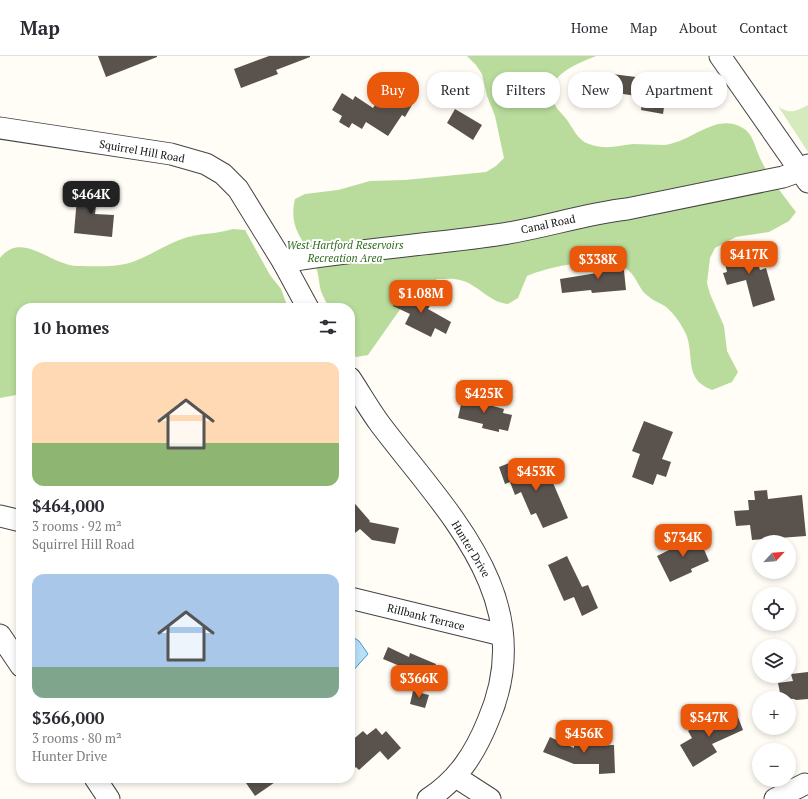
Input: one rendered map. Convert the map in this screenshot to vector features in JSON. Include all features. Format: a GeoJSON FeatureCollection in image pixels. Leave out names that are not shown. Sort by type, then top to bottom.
{"type":"FeatureCollection","features":[{"type":"Feature","properties":{"kind":"street"},"geometry":{"type":"LineString","coordinates":[[720,56],[806,173]]}},
{"type":"Feature","properties":{"kind":"street","name":"Squirrel Hill Road"},"geometry":{"type":"LineString","coordinates":[[0,128],[171,154],[206,164],[223,174],[238,189],[283,262]]}},
{"type":"Feature","properties":{"kind":"street","name":"Canal Road"},"geometry":{"type":"LineString","coordinates":[[283,262],[342,252],[498,235],[606,211],[627,209],[806,173]]}},
{"type":"Feature","properties":{"kind":"street"},"geometry":{"type":"LineString","coordinates":[[283,262],[305,303]]}},
{"type":"Feature","properties":{"kind":"street","name":"Hunter Drive"},"geometry":{"type":"LineString","coordinates":[[355,386],[380,423],[428,484],[468,540],[488,576],[498,606],[504,655],[501,682],[491,714],[470,759],[456,777],[428,799]]}},
{"type":"Feature","properties":{"kind":"street"},"geometry":{"type":"LineString","coordinates":[[0,516],[16,520]]}},
{"type":"Feature","properties":{"kind":"street","name":"Rillbank Terrace"},"geometry":{"type":"LineString","coordinates":[[355,599],[502,635]]}},
{"type":"Feature","properties":{"kind":"street"},"geometry":{"type":"LineString","coordinates":[[0,635],[16,659]]}},
{"type":"Feature","properties":{"kind":"street"},"geometry":{"type":"LineString","coordinates":[[456,777],[490,799]]}},
{"type":"Feature","properties":{"kind":"street"},"geometry":{"type":"LineString","coordinates":[[98,783],[109,799]]}},
{"type":"Feature","properties":{"kind":"street"},"geometry":{"type":"LineString","coordinates":[[775,799],[805,784]]}},
{"type":"Feature","properties":{"kind":"green space","name":"West Hartford Reservoirs Recreation Area"},"geometry":{"type":"Polygon","coordinates":[[[467,56],[596,56],[573,66],[560,75],[560,72],[492,72],[492,108],[558,108],[576,134],[585,142],[595,146],[606,147],[633,144],[664,145],[674,143],[712,126],[722,124],[731,124],[741,127],[749,134],[769,175],[796,212],[789,221],[769,232],[736,237],[715,248],[710,258],[707,283],[710,294],[724,326],[727,351],[738,372],[732,382],[712,390],[697,380],[693,373],[689,342],[686,334],[670,310],[651,299],[628,270],[618,265],[592,262],[563,265],[527,276],[518,298],[508,304],[501,303],[489,297],[466,282],[454,279],[437,279],[401,308],[368,355],[355,356],[355,303],[327,303],[321,291],[318,273],[313,260],[296,229],[293,211],[295,199],[305,194],[338,190],[370,181],[405,180],[486,172],[496,166],[504,158],[495,116],[487,96],[484,83],[484,72],[481,72],[467,56]]]}},
{"type":"Feature","properties":{"kind":"green space"},"geometry":{"type":"Polygon","coordinates":[[[808,105],[808,152],[778,106],[782,109],[793,111],[808,105]]]}},
{"type":"Feature","properties":{"kind":"green space"},"geometry":{"type":"Polygon","coordinates":[[[233,229],[245,230],[270,275],[281,289],[286,303],[16,303],[16,395],[0,398],[0,258],[9,250],[18,247],[27,248],[68,265],[114,266],[135,261],[188,237],[233,229]]]}},
{"type":"Feature","properties":{"kind":"water"},"geometry":{"type":"Polygon","coordinates":[[[355,638],[359,641],[368,654],[355,668],[355,638]]]}},
{"type":"Feature","properties":{"kind":"building"},"geometry":{"type":"Polygon","coordinates":[[[98,56],[157,56],[157,57],[106,77],[98,56]]]}},
{"type":"Feature","properties":{"kind":"building"},"geometry":{"type":"Polygon","coordinates":[[[269,56],[310,57],[276,70],[278,74],[241,88],[234,69],[269,56]]]}},
{"type":"Feature","properties":{"kind":"building"},"geometry":{"type":"Polygon","coordinates":[[[623,75],[631,76],[631,95],[623,94],[623,75]]]}},
{"type":"Feature","properties":{"kind":"building"},"geometry":{"type":"Polygon","coordinates":[[[342,93],[353,100],[355,96],[367,104],[367,108],[410,108],[405,117],[402,115],[388,136],[366,122],[362,129],[352,123],[349,128],[339,122],[342,116],[332,110],[342,93]]]}},
{"type":"Feature","properties":{"kind":"building"},"geometry":{"type":"Polygon","coordinates":[[[641,108],[664,108],[663,114],[641,110],[641,108]]]}},
{"type":"Feature","properties":{"kind":"building"},"geometry":{"type":"Polygon","coordinates":[[[455,109],[482,125],[473,140],[447,123],[455,109]]]}},
{"type":"Feature","properties":{"kind":"building"},"geometry":{"type":"Polygon","coordinates":[[[78,186],[98,188],[95,214],[114,215],[112,237],[74,233],[78,186]]]}},
{"type":"Feature","properties":{"kind":"building"},"geometry":{"type":"Polygon","coordinates":[[[752,244],[760,270],[766,268],[775,300],[753,307],[746,280],[727,285],[723,273],[727,272],[724,259],[738,255],[736,249],[752,244]]]}},
{"type":"Feature","properties":{"kind":"building"},"geometry":{"type":"Polygon","coordinates":[[[623,261],[626,290],[592,293],[591,290],[562,293],[560,279],[603,272],[602,263],[623,261]]]}},
{"type":"Feature","properties":{"kind":"building"},"geometry":{"type":"Polygon","coordinates":[[[401,289],[431,304],[428,309],[451,322],[446,334],[435,328],[431,337],[405,324],[410,314],[393,306],[401,289]]]}},
{"type":"Feature","properties":{"kind":"building"},"geometry":{"type":"Polygon","coordinates":[[[463,395],[488,401],[489,405],[504,409],[503,413],[512,415],[508,431],[499,429],[499,432],[482,428],[483,424],[458,418],[463,395]]]}},
{"type":"Feature","properties":{"kind":"building"},"geometry":{"type":"Polygon","coordinates":[[[644,421],[673,432],[662,459],[671,462],[666,477],[657,474],[653,485],[632,477],[640,454],[632,451],[644,421]]]}},
{"type":"Feature","properties":{"kind":"building"},"geometry":{"type":"Polygon","coordinates":[[[517,460],[523,474],[545,464],[568,518],[543,528],[536,513],[531,515],[521,492],[515,495],[510,482],[505,484],[499,467],[517,460]]]}},
{"type":"Feature","properties":{"kind":"building"},"geometry":{"type":"Polygon","coordinates":[[[767,490],[768,499],[802,495],[806,536],[752,535],[752,540],[750,525],[736,526],[734,511],[749,510],[748,500],[755,500],[754,491],[767,490]]]}},
{"type":"Feature","properties":{"kind":"building"},"geometry":{"type":"Polygon","coordinates":[[[355,504],[370,521],[369,522],[399,528],[395,544],[372,540],[360,529],[355,533],[355,504]]]}},
{"type":"Feature","properties":{"kind":"building"},"geometry":{"type":"Polygon","coordinates":[[[697,533],[709,561],[691,569],[692,572],[670,582],[657,556],[677,546],[675,543],[697,533]]]}},
{"type":"Feature","properties":{"kind":"building"},"geometry":{"type":"Polygon","coordinates":[[[567,556],[582,587],[588,585],[598,608],[582,616],[574,597],[564,601],[548,565],[567,556]]]}},
{"type":"Feature","properties":{"kind":"building"},"geometry":{"type":"Polygon","coordinates":[[[388,647],[409,657],[410,653],[436,664],[425,690],[409,683],[414,672],[383,659],[388,647]]]}},
{"type":"Feature","properties":{"kind":"building"},"geometry":{"type":"Polygon","coordinates":[[[808,672],[808,699],[796,700],[796,691],[780,691],[778,683],[796,683],[796,673],[808,672]]]}},
{"type":"Feature","properties":{"kind":"building"},"geometry":{"type":"Polygon","coordinates":[[[413,691],[429,695],[425,708],[410,704],[413,691]]]}},
{"type":"Feature","properties":{"kind":"building"},"geometry":{"type":"Polygon","coordinates":[[[736,712],[743,730],[712,744],[717,752],[693,767],[680,745],[692,738],[688,731],[700,723],[703,727],[736,712]]]}},
{"type":"Feature","properties":{"kind":"building"},"geometry":{"type":"Polygon","coordinates":[[[376,728],[382,735],[386,731],[401,748],[388,760],[380,751],[359,770],[356,767],[355,768],[355,738],[363,731],[367,735],[376,728]]]}},
{"type":"Feature","properties":{"kind":"building"},"geometry":{"type":"Polygon","coordinates":[[[550,737],[574,748],[574,740],[588,740],[589,746],[614,745],[615,773],[599,774],[599,764],[574,764],[543,752],[550,737]]]}},
{"type":"Feature","properties":{"kind":"building"},"geometry":{"type":"Polygon","coordinates":[[[246,783],[274,783],[255,796],[246,783]]]}}]}
